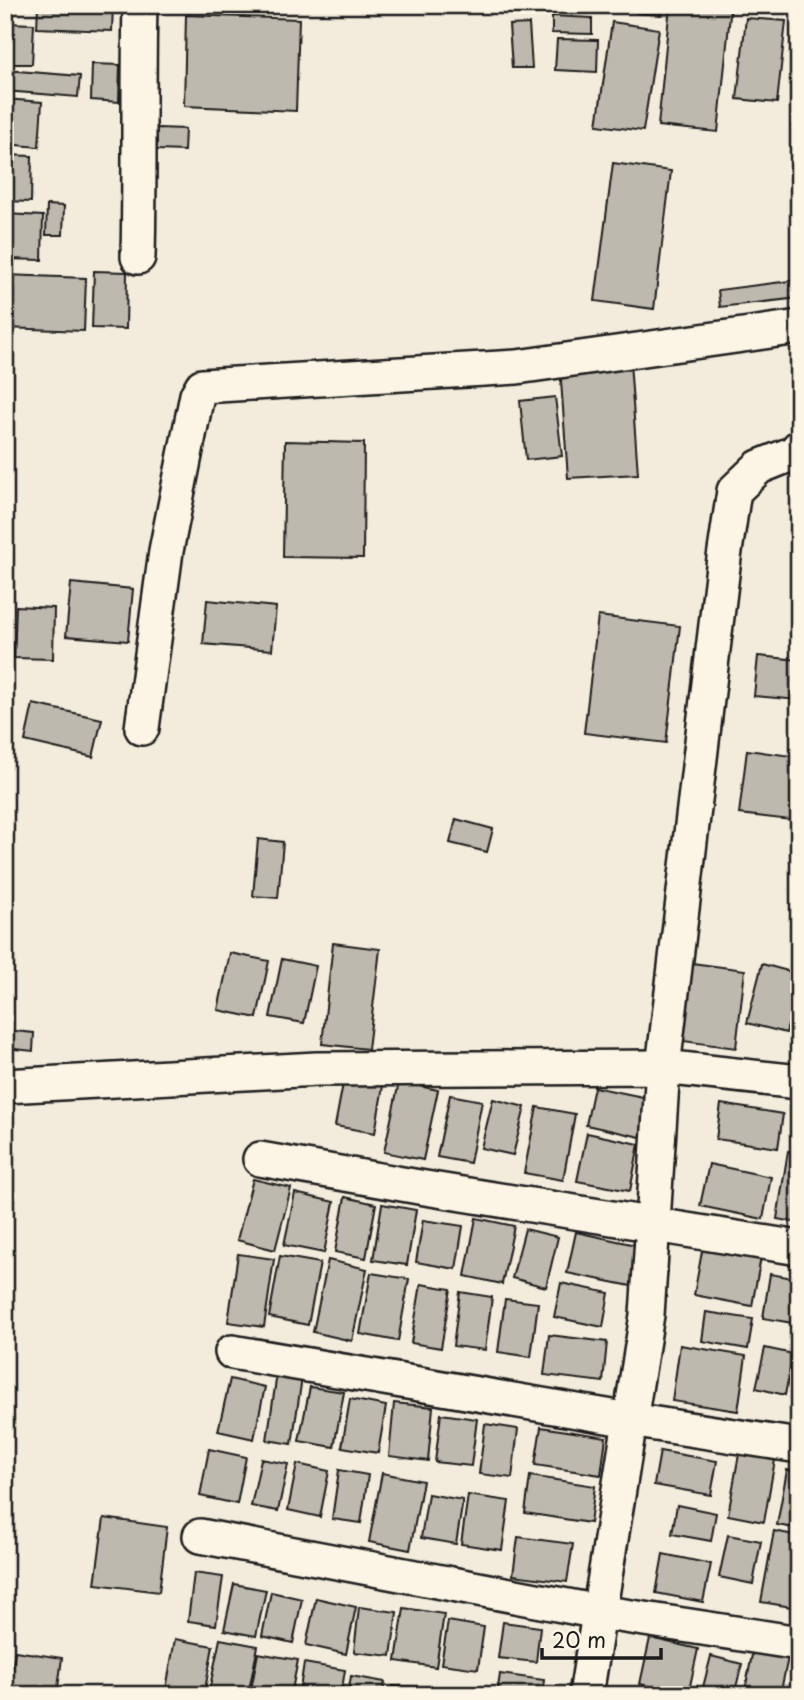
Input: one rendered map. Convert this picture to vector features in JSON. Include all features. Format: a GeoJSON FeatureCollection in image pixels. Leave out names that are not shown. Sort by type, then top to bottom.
{"type":"FeatureCollection","features":[{"type":"Feature","properties":{"kind":"street"},"geometry":{"type":"LineString","coordinates":[[138,257],[140,5]]}},
{"type":"Feature","properties":{"kind":"street"},"geometry":{"type":"LineString","coordinates":[[142,728],[166,551],[197,395],[202,386],[517,367],[799,327]]}},
{"type":"Feature","properties":{"kind":"street"},"geometry":{"type":"LineString","coordinates":[[586,1695],[647,1315],[663,1067],[734,491],[760,467],[794,453],[799,447]]}},
{"type":"Feature","properties":{"kind":"street"},"geometry":{"type":"LineString","coordinates":[[5,1086],[317,1069],[663,1067],[799,1082]]}},
{"type":"Feature","properties":{"kind":"street"},"geometry":{"type":"LineString","coordinates":[[260,1158],[419,1187],[799,1248]]}},
{"type":"Feature","properties":{"kind":"street"},"geometry":{"type":"LineString","coordinates":[[232,1352],[799,1446]]}},
{"type":"Feature","properties":{"kind":"street"},"geometry":{"type":"LineString","coordinates":[[200,1536],[599,1612],[799,1643]]}},
{"type":"Feature","properties":{"kind":"building"},"geometry":{"type":"Polygon","coordinates":[[[38,5],[113,5],[112,31],[37,28],[38,5]]]}},
{"type":"Feature","properties":{"kind":"building"},"geometry":{"type":"Polygon","coordinates":[[[636,5],[662,5],[661,15],[636,13],[636,5]]]}},
{"type":"Feature","properties":{"kind":"building"},"geometry":{"type":"Polygon","coordinates":[[[670,5],[731,5],[718,132],[658,126],[670,5]]]}},
{"type":"Feature","properties":{"kind":"building"},"geometry":{"type":"Polygon","coordinates":[[[186,15],[299,19],[296,111],[184,106],[186,15]]]}},
{"type":"Feature","properties":{"kind":"building"},"geometry":{"type":"Polygon","coordinates":[[[552,16],[592,18],[592,34],[552,33],[552,16]]]}},
{"type":"Feature","properties":{"kind":"building"},"geometry":{"type":"Polygon","coordinates":[[[746,18],[786,21],[777,103],[737,99],[746,18]]]}},
{"type":"Feature","properties":{"kind":"building"},"geometry":{"type":"Polygon","coordinates":[[[612,22],[659,29],[643,131],[597,125],[612,22]]]}},
{"type":"Feature","properties":{"kind":"building"},"geometry":{"type":"Polygon","coordinates":[[[5,23],[34,24],[32,64],[5,64],[5,23]]]}},
{"type":"Feature","properties":{"kind":"building"},"geometry":{"type":"Polygon","coordinates":[[[529,24],[532,68],[512,68],[509,25],[529,24]]]}},
{"type":"Feature","properties":{"kind":"building"},"geometry":{"type":"Polygon","coordinates":[[[557,39],[598,40],[597,72],[555,70],[557,39]]]}},
{"type":"Feature","properties":{"kind":"building"},"geometry":{"type":"Polygon","coordinates":[[[92,64],[120,65],[119,102],[91,100],[92,64]]]}},
{"type":"Feature","properties":{"kind":"building"},"geometry":{"type":"Polygon","coordinates":[[[5,70],[80,76],[78,97],[5,91],[5,70]]]}},
{"type":"Feature","properties":{"kind":"building"},"geometry":{"type":"Polygon","coordinates":[[[5,99],[42,102],[39,147],[5,144],[5,99]]]}},
{"type":"Feature","properties":{"kind":"building"},"geometry":{"type":"Polygon","coordinates":[[[157,128],[185,129],[184,151],[157,150],[157,128]]]}},
{"type":"Feature","properties":{"kind":"building"},"geometry":{"type":"Polygon","coordinates":[[[5,155],[32,156],[31,202],[5,201],[5,155]]]}},
{"type":"Feature","properties":{"kind":"building"},"geometry":{"type":"Polygon","coordinates":[[[613,163],[671,171],[654,309],[595,301],[613,163]]]}},
{"type":"Feature","properties":{"kind":"building"},"geometry":{"type":"Polygon","coordinates":[[[47,205],[64,206],[63,235],[46,235],[47,205]]]}},
{"type":"Feature","properties":{"kind":"building"},"geometry":{"type":"Polygon","coordinates":[[[5,214],[43,216],[42,260],[5,259],[5,214]]]}},
{"type":"Feature","properties":{"kind":"building"},"geometry":{"type":"Polygon","coordinates":[[[94,271],[127,272],[126,329],[92,328],[94,271]]]}},
{"type":"Feature","properties":{"kind":"building"},"geometry":{"type":"Polygon","coordinates":[[[5,275],[86,278],[84,331],[5,328],[5,275]]]}},
{"type":"Feature","properties":{"kind":"building"},"geometry":{"type":"Polygon","coordinates":[[[799,280],[799,298],[720,307],[718,290],[799,280]]]}},
{"type":"Feature","properties":{"kind":"building"},"geometry":{"type":"Polygon","coordinates":[[[630,362],[638,474],[568,478],[560,367],[630,362]]]}},
{"type":"Feature","properties":{"kind":"building"},"geometry":{"type":"Polygon","coordinates":[[[555,397],[562,456],[526,460],[520,401],[555,397]]]}},
{"type":"Feature","properties":{"kind":"building"},"geometry":{"type":"Polygon","coordinates":[[[285,441],[364,443],[363,558],[283,557],[285,441]]]}},
{"type":"Feature","properties":{"kind":"building"},"geometry":{"type":"Polygon","coordinates":[[[71,583],[133,589],[128,641],[66,636],[71,583]]]}},
{"type":"Feature","properties":{"kind":"building"},"geometry":{"type":"Polygon","coordinates":[[[207,600],[276,607],[272,650],[203,644],[207,600]]]}},
{"type":"Feature","properties":{"kind":"building"},"geometry":{"type":"Polygon","coordinates":[[[16,606],[54,608],[53,659],[14,658],[16,606]]]}},
{"type":"Feature","properties":{"kind":"building"},"geometry":{"type":"Polygon","coordinates":[[[598,616],[680,626],[666,743],[584,733],[598,616]]]}},
{"type":"Feature","properties":{"kind":"building"},"geometry":{"type":"Polygon","coordinates":[[[758,656],[799,660],[799,700],[754,696],[758,656]]]}},
{"type":"Feature","properties":{"kind":"building"},"geometry":{"type":"Polygon","coordinates":[[[33,704],[102,719],[93,757],[25,741],[33,704]]]}},
{"type":"Feature","properties":{"kind":"building"},"geometry":{"type":"Polygon","coordinates":[[[747,750],[799,757],[799,821],[739,814],[747,750]]]}},
{"type":"Feature","properties":{"kind":"building"},"geometry":{"type":"Polygon","coordinates":[[[456,819],[493,829],[487,852],[450,843],[456,819]]]}},
{"type":"Feature","properties":{"kind":"building"},"geometry":{"type":"Polygon","coordinates":[[[258,839],[283,842],[278,898],[253,896],[258,839]]]}},
{"type":"Feature","properties":{"kind":"building"},"geometry":{"type":"Polygon","coordinates":[[[333,943],[380,949],[368,1049],[322,1044],[333,943]]]}},
{"type":"Feature","properties":{"kind":"building"},"geometry":{"type":"Polygon","coordinates":[[[230,953],[269,961],[257,1018],[218,1010],[230,953]]]}},
{"type":"Feature","properties":{"kind":"building"},"geometry":{"type":"Polygon","coordinates":[[[282,959],[316,966],[304,1023],[270,1017],[282,959]]]}},
{"type":"Feature","properties":{"kind":"building"},"geometry":{"type":"Polygon","coordinates":[[[692,963],[745,970],[736,1048],[683,1041],[692,963]]]}},
{"type":"Feature","properties":{"kind":"building"},"geometry":{"type":"Polygon","coordinates":[[[762,964],[799,974],[799,984],[786,1033],[747,1023],[762,964]]]}},
{"type":"Feature","properties":{"kind":"building"},"geometry":{"type":"Polygon","coordinates":[[[5,1030],[34,1033],[33,1051],[5,1048],[5,1030]]]}},
{"type":"Feature","properties":{"kind":"building"},"geometry":{"type":"Polygon","coordinates":[[[345,1073],[384,1080],[375,1133],[335,1126],[345,1073]]]}},
{"type":"Feature","properties":{"kind":"building"},"geometry":{"type":"Polygon","coordinates":[[[399,1082],[438,1090],[423,1160],[384,1152],[399,1082]]]}},
{"type":"Feature","properties":{"kind":"building"},"geometry":{"type":"Polygon","coordinates":[[[594,1087],[653,1099],[645,1138],[586,1125],[594,1087]]]}},
{"type":"Feature","properties":{"kind":"building"},"geometry":{"type":"Polygon","coordinates":[[[450,1095],[482,1101],[470,1163],[437,1157],[450,1095]]]}},
{"type":"Feature","properties":{"kind":"building"},"geometry":{"type":"Polygon","coordinates":[[[493,1099],[525,1107],[513,1155],[481,1148],[493,1099]]]}},
{"type":"Feature","properties":{"kind":"building"},"geometry":{"type":"Polygon","coordinates":[[[721,1104],[783,1114],[778,1148],[716,1139],[721,1104]]]}},
{"type":"Feature","properties":{"kind":"building"},"geometry":{"type":"Polygon","coordinates":[[[537,1107],[575,1114],[563,1180],[524,1173],[537,1107]]]}},
{"type":"Feature","properties":{"kind":"building"},"geometry":{"type":"Polygon","coordinates":[[[587,1133],[639,1144],[630,1191],[577,1181],[587,1133]]]}},
{"type":"Feature","properties":{"kind":"building"},"geometry":{"type":"Polygon","coordinates":[[[788,1151],[799,1153],[799,1223],[777,1219],[788,1151]]]}},
{"type":"Feature","properties":{"kind":"building"},"geometry":{"type":"Polygon","coordinates":[[[709,1164],[771,1177],[763,1219],[700,1206],[709,1164]]]}},
{"type":"Feature","properties":{"kind":"building"},"geometry":{"type":"Polygon","coordinates":[[[253,1179],[291,1188],[275,1250],[237,1240],[253,1179]]]}},
{"type":"Feature","properties":{"kind":"building"},"geometry":{"type":"Polygon","coordinates":[[[295,1193],[334,1202],[324,1253],[284,1245],[295,1193]]]}},
{"type":"Feature","properties":{"kind":"building"},"geometry":{"type":"Polygon","coordinates":[[[345,1197],[376,1204],[366,1258],[335,1252],[345,1197]]]}},
{"type":"Feature","properties":{"kind":"building"},"geometry":{"type":"Polygon","coordinates":[[[382,1204],[416,1210],[407,1265],[373,1260],[382,1204]]]}},
{"type":"Feature","properties":{"kind":"building"},"geometry":{"type":"Polygon","coordinates":[[[476,1218],[514,1226],[502,1284],[465,1276],[476,1218]]]}},
{"type":"Feature","properties":{"kind":"building"},"geometry":{"type":"Polygon","coordinates":[[[423,1220],[463,1226],[456,1269],[416,1262],[423,1220]]]}},
{"type":"Feature","properties":{"kind":"building"},"geometry":{"type":"Polygon","coordinates":[[[525,1229],[558,1237],[546,1287],[512,1278],[525,1229]]]}},
{"type":"Feature","properties":{"kind":"building"},"geometry":{"type":"Polygon","coordinates":[[[576,1232],[645,1247],[636,1287],[567,1273],[576,1232]]]}},
{"type":"Feature","properties":{"kind":"building"},"geometry":{"type":"Polygon","coordinates":[[[703,1246],[761,1257],[752,1306],[694,1295],[703,1246]]]}},
{"type":"Feature","properties":{"kind":"building"},"geometry":{"type":"Polygon","coordinates":[[[238,1254],[274,1259],[264,1327],[228,1322],[238,1254]]]}},
{"type":"Feature","properties":{"kind":"building"},"geometry":{"type":"Polygon","coordinates":[[[280,1256],[320,1263],[308,1325],[269,1317],[280,1256]]]}},
{"type":"Feature","properties":{"kind":"building"},"geometry":{"type":"Polygon","coordinates":[[[328,1260],[367,1269],[352,1341],[313,1332],[328,1260]]]}},
{"type":"Feature","properties":{"kind":"building"},"geometry":{"type":"Polygon","coordinates":[[[371,1273],[409,1279],[398,1341],[360,1334],[371,1273]]]}},
{"type":"Feature","properties":{"kind":"building"},"geometry":{"type":"Polygon","coordinates":[[[770,1274],[799,1279],[793,1323],[763,1318],[770,1274]]]}},
{"type":"Feature","properties":{"kind":"building"},"geometry":{"type":"Polygon","coordinates":[[[561,1283],[609,1293],[603,1327],[554,1317],[561,1283]]]}},
{"type":"Feature","properties":{"kind":"building"},"geometry":{"type":"Polygon","coordinates":[[[421,1284],[451,1289],[441,1348],[411,1343],[421,1284]]]}},
{"type":"Feature","properties":{"kind":"building"},"geometry":{"type":"Polygon","coordinates":[[[460,1292],[492,1297],[485,1350],[453,1346],[460,1292]]]}},
{"type":"Feature","properties":{"kind":"building"},"geometry":{"type":"Polygon","coordinates":[[[505,1299],[538,1303],[531,1357],[498,1352],[505,1299]]]}},
{"type":"Feature","properties":{"kind":"building"},"geometry":{"type":"Polygon","coordinates":[[[706,1312],[753,1319],[748,1349],[702,1341],[706,1312]]]}},
{"type":"Feature","properties":{"kind":"building"},"geometry":{"type":"Polygon","coordinates":[[[549,1335],[607,1342],[603,1382],[544,1375],[549,1335]]]}},
{"type":"Feature","properties":{"kind":"building"},"geometry":{"type":"Polygon","coordinates":[[[680,1345],[746,1356],[738,1411],[672,1401],[680,1345]]]}},
{"type":"Feature","properties":{"kind":"building"},"geometry":{"type":"Polygon","coordinates":[[[765,1348],[793,1354],[785,1395],[756,1388],[765,1348]]]}},
{"type":"Feature","properties":{"kind":"building"},"geometry":{"type":"Polygon","coordinates":[[[278,1367],[303,1371],[292,1444],[267,1440],[278,1367]]]}},
{"type":"Feature","properties":{"kind":"building"},"geometry":{"type":"Polygon","coordinates":[[[230,1379],[265,1387],[254,1439],[218,1431],[230,1379]]]}},
{"type":"Feature","properties":{"kind":"building"},"geometry":{"type":"Polygon","coordinates":[[[310,1387],[344,1392],[334,1447],[299,1441],[310,1387]]]}},
{"type":"Feature","properties":{"kind":"building"},"geometry":{"type":"Polygon","coordinates":[[[350,1399],[386,1406],[378,1453],[342,1447],[350,1399]]]}},
{"type":"Feature","properties":{"kind":"building"},"geometry":{"type":"Polygon","coordinates":[[[394,1403],[433,1407],[428,1461],[389,1456],[394,1403]]]}},
{"type":"Feature","properties":{"kind":"building"},"geometry":{"type":"Polygon","coordinates":[[[441,1414],[477,1419],[471,1466],[435,1462],[441,1414]]]}},
{"type":"Feature","properties":{"kind":"building"},"geometry":{"type":"Polygon","coordinates":[[[485,1424],[518,1429],[512,1478],[479,1474],[485,1424]]]}},
{"type":"Feature","properties":{"kind":"building"},"geometry":{"type":"Polygon","coordinates":[[[541,1427],[606,1437],[601,1475],[535,1465],[541,1427]]]}},
{"type":"Feature","properties":{"kind":"building"},"geometry":{"type":"Polygon","coordinates":[[[209,1449],[246,1457],[237,1504],[200,1496],[209,1449]]]}},
{"type":"Feature","properties":{"kind":"building"},"geometry":{"type":"Polygon","coordinates":[[[660,1451],[717,1461],[711,1495],[654,1485],[660,1451]]]}},
{"type":"Feature","properties":{"kind":"building"},"geometry":{"type":"Polygon","coordinates":[[[739,1454],[775,1460],[764,1522],[728,1515],[739,1454]]]}},
{"type":"Feature","properties":{"kind":"building"},"geometry":{"type":"Polygon","coordinates":[[[261,1459],[288,1464],[278,1511],[251,1506],[261,1459]]]}},
{"type":"Feature","properties":{"kind":"building"},"geometry":{"type":"Polygon","coordinates":[[[297,1464],[329,1471],[320,1517],[288,1510],[297,1464]]]}},
{"type":"Feature","properties":{"kind":"building"},"geometry":{"type":"Polygon","coordinates":[[[339,1470],[368,1475],[361,1523],[332,1519],[339,1470]]]}},
{"type":"Feature","properties":{"kind":"building"},"geometry":{"type":"Polygon","coordinates":[[[787,1470],[799,1472],[799,1529],[777,1525],[787,1470]]]}},
{"type":"Feature","properties":{"kind":"building"},"geometry":{"type":"Polygon","coordinates":[[[382,1473],[423,1481],[410,1550],[369,1542],[382,1473]]]}},
{"type":"Feature","properties":{"kind":"building"},"geometry":{"type":"Polygon","coordinates":[[[530,1476],[595,1486],[590,1523],[525,1513],[530,1476]]]}},
{"type":"Feature","properties":{"kind":"building"},"geometry":{"type":"Polygon","coordinates":[[[428,1494],[463,1500],[456,1544],[421,1538],[428,1494]]]}},
{"type":"Feature","properties":{"kind":"building"},"geometry":{"type":"Polygon","coordinates":[[[468,1495],[509,1501],[502,1550],[461,1544],[468,1495]]]}},
{"type":"Feature","properties":{"kind":"building"},"geometry":{"type":"Polygon","coordinates":[[[677,1505],[716,1513],[711,1541],[672,1534],[677,1505]]]}},
{"type":"Feature","properties":{"kind":"building"},"geometry":{"type":"Polygon","coordinates":[[[104,1518],[167,1527],[159,1592],[95,1584],[104,1518]]]}},
{"type":"Feature","properties":{"kind":"building"},"geometry":{"type":"Polygon","coordinates":[[[774,1531],[799,1536],[799,1572],[792,1607],[761,1602],[774,1531]]]}},
{"type":"Feature","properties":{"kind":"building"},"geometry":{"type":"Polygon","coordinates":[[[728,1535],[761,1541],[753,1584],[719,1577],[728,1535]]]}},
{"type":"Feature","properties":{"kind":"building"},"geometry":{"type":"Polygon","coordinates":[[[518,1537],[573,1544],[567,1582],[513,1575],[518,1537]]]}},
{"type":"Feature","properties":{"kind":"building"},"geometry":{"type":"Polygon","coordinates":[[[663,1554],[711,1564],[703,1602],[656,1593],[663,1554]]]}},
{"type":"Feature","properties":{"kind":"building"},"geometry":{"type":"Polygon","coordinates":[[[194,1573],[223,1577],[216,1625],[188,1621],[194,1573]]]}},
{"type":"Feature","properties":{"kind":"building"},"geometry":{"type":"Polygon","coordinates":[[[234,1584],[266,1590],[256,1636],[224,1630],[234,1584]]]}},
{"type":"Feature","properties":{"kind":"building"},"geometry":{"type":"Polygon","coordinates":[[[271,1592],[302,1599],[293,1643],[262,1636],[271,1592]]]}},
{"type":"Feature","properties":{"kind":"building"},"geometry":{"type":"Polygon","coordinates":[[[316,1598],[356,1607],[346,1654],[306,1645],[316,1598]]]}},
{"type":"Feature","properties":{"kind":"building"},"geometry":{"type":"Polygon","coordinates":[[[359,1607],[397,1612],[391,1656],[354,1652],[359,1607]]]}},
{"type":"Feature","properties":{"kind":"building"},"geometry":{"type":"Polygon","coordinates":[[[404,1608],[444,1614],[436,1667],[396,1661],[404,1608]]]}},
{"type":"Feature","properties":{"kind":"building"},"geometry":{"type":"Polygon","coordinates":[[[448,1621],[484,1627],[478,1669],[441,1664],[448,1621]]]}},
{"type":"Feature","properties":{"kind":"building"},"geometry":{"type":"Polygon","coordinates":[[[503,1622],[540,1627],[536,1662],[498,1658],[503,1622]]]}},
{"type":"Feature","properties":{"kind":"building"},"geometry":{"type":"Polygon","coordinates":[[[650,1638],[698,1649],[688,1695],[640,1684],[650,1638]]]}},
{"type":"Feature","properties":{"kind":"building"},"geometry":{"type":"Polygon","coordinates":[[[175,1639],[213,1646],[204,1695],[166,1689],[175,1639]]]}},
{"type":"Feature","properties":{"kind":"building"},"geometry":{"type":"Polygon","coordinates":[[[220,1639],[258,1646],[248,1695],[226,1695],[209,1691],[220,1639]]]}},
{"type":"Feature","properties":{"kind":"building"},"geometry":{"type":"Polygon","coordinates":[[[754,1645],[789,1653],[780,1695],[744,1695],[754,1645]]]}},
{"type":"Feature","properties":{"kind":"building"},"geometry":{"type":"Polygon","coordinates":[[[15,1651],[62,1658],[57,1695],[9,1692],[15,1651]]]}},
{"type":"Feature","properties":{"kind":"building"},"geometry":{"type":"Polygon","coordinates":[[[258,1653],[298,1660],[291,1695],[250,1695],[258,1653]]]}},
{"type":"Feature","properties":{"kind":"building"},"geometry":{"type":"Polygon","coordinates":[[[711,1656],[742,1664],[734,1695],[701,1695],[711,1656]]]}},
{"type":"Feature","properties":{"kind":"building"},"geometry":{"type":"Polygon","coordinates":[[[304,1663],[345,1670],[341,1695],[299,1695],[304,1663]]]}},
{"type":"Feature","properties":{"kind":"building"},"geometry":{"type":"Polygon","coordinates":[[[500,1674],[544,1680],[542,1695],[497,1695],[500,1674]]]}},
{"type":"Feature","properties":{"kind":"building"},"geometry":{"type":"Polygon","coordinates":[[[351,1676],[385,1682],[382,1695],[348,1695],[351,1676]]]}},
{"type":"Feature","properties":{"kind":"building"},"geometry":{"type":"Polygon","coordinates":[[[393,1686],[425,1687],[424,1695],[392,1695],[393,1686]]]}}]}
